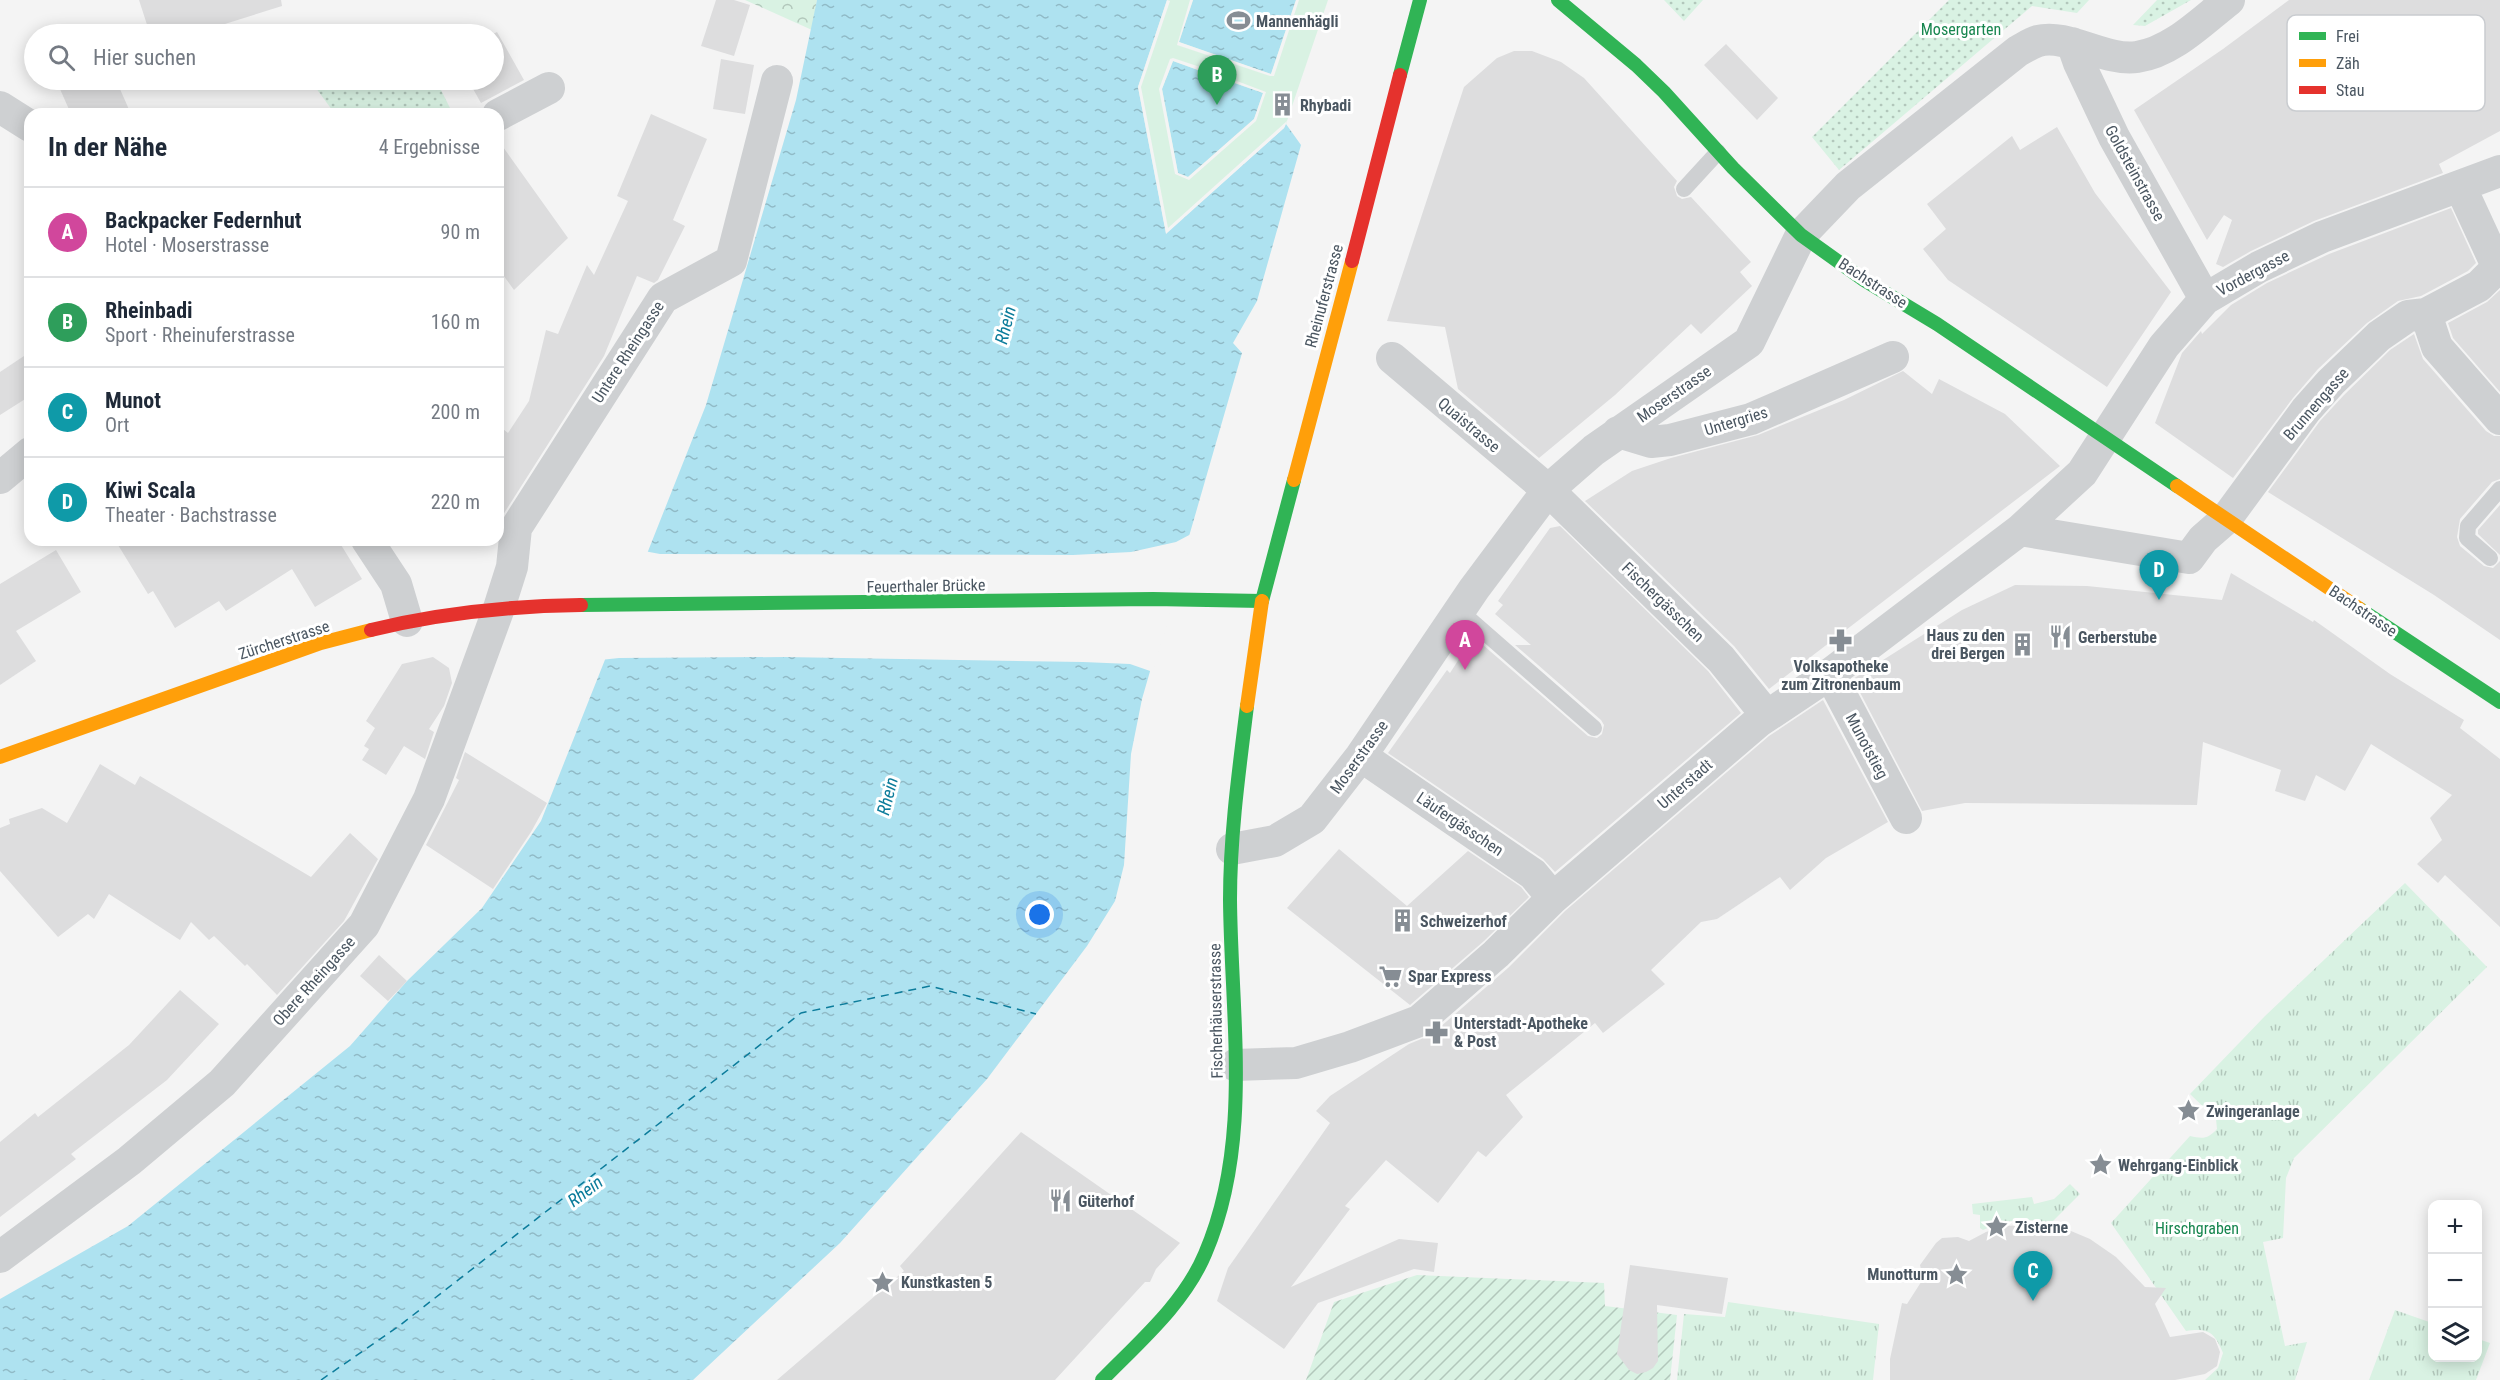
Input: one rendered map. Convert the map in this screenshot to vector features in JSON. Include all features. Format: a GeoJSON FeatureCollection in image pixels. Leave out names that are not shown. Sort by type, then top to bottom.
{"type":"FeatureCollection","features":[{"type":"Feature","properties":{"kind":"main road","name":"Rheinuferstrasse"},"geometry":{"type":"LineString","coordinates":[[1262,601],[1420,0]]}},
{"type":"Feature","properties":{"kind":"main road","name":"Bachstrasse"},"geometry":{"type":"LineString","coordinates":[[1558,0],[1636,65],[1664,92],[1718,152],[1801,235],[1864,280],[1937,324],[2500,702]]}},
{"type":"Feature","properties":{"kind":"main road","name":"Feuerthaler Brücke"},"geometry":{"type":"LineString","coordinates":[[590,606],[1262,601]]}},
{"type":"Feature","properties":{"kind":"main road","name":"Fischerhäuserstrasse"},"geometry":{"type":"LineString","coordinates":[[1102,1380],[1188,1285],[1205,1255],[1225,1195],[1230,1163],[1235,1065],[1231,930],[1232,849],[1262,601]]}},
{"type":"Feature","properties":{"kind":"main road","name":"Zürcherstrasse"},"geometry":{"type":"LineString","coordinates":[[0,757],[321,643],[407,621],[499,609],[590,606]]}},
{"type":"Feature","properties":{"kind":"street","name":"Moserstrasse"},"geometry":{"type":"LineString","coordinates":[[1232,849],[1275,841],[1312,819],[1361,756],[1459,610],[1548,490],[1618,432],[1749,342],[1801,235],[1848,186],[2018,51],[2040,40],[2072,43],[2120,58],[2139,57],[2167,47],[2229,0]]}},
{"type":"Feature","properties":{"kind":"street","name":"Goldsteinstrasse"},"geometry":{"type":"LineString","coordinates":[[2072,43],[2079,63],[2115,137],[2205,299]]}},
{"type":"Feature","properties":{"kind":"street","name":"Untere Rheingasse"},"geometry":{"type":"LineString","coordinates":[[499,609],[512,567],[516,528],[663,298],[731,261],[777,81]]}},
{"type":"Feature","properties":{"kind":"street"},"geometry":{"type":"LineString","coordinates":[[504,112],[549,88]]}},
{"type":"Feature","properties":{"kind":"street"},"geometry":{"type":"LineString","coordinates":[[0,107],[24,122]]}},
{"type":"Feature","properties":{"kind":"street","name":"Vordergasse"},"geometry":{"type":"LineString","coordinates":[[2105,437],[2164,346],[2205,299],[2259,267],[2322,237],[2461,188],[2500,171]]}},
{"type":"Feature","properties":{"kind":"street"},"geometry":{"type":"LineString","coordinates":[[2461,188],[2499,266],[2479,286],[2426,314],[2437,347],[2500,419]]}},
{"type":"Feature","properties":{"kind":"street","name":"Brunnengasse"},"geometry":{"type":"LineString","coordinates":[[2226,519],[2306,410],[2331,382],[2379,336],[2408,316],[2426,314]]}},
{"type":"Feature","properties":{"kind":"street","name":"Untergries"},"geometry":{"type":"LineString","coordinates":[[1618,432],[1651,442],[1670,440],[1751,419],[1893,357]]}},
{"type":"Feature","properties":{"kind":"street","name":"Quaistrasse"},"geometry":{"type":"LineString","coordinates":[[1392,358],[1548,490]]}},
{"type":"Feature","properties":{"kind":"street","name":"Unterstadt"},"geometry":{"type":"LineString","coordinates":[[1235,1065],[1296,1063],[1350,1047],[1419,1021],[1496,954],[1553,898],[1758,722],[1830,674],[2020,530],[2082,473],[2105,437]]}},
{"type":"Feature","properties":{"kind":"street"},"geometry":{"type":"LineString","coordinates":[[0,478],[24,458]]}},
{"type":"Feature","properties":{"kind":"street","name":"Fischergässchen"},"geometry":{"type":"LineString","coordinates":[[1548,490],[1721,659],[1764,712],[1758,722]]}},
{"type":"Feature","properties":{"kind":"street"},"geometry":{"type":"LineString","coordinates":[[2020,530],[2189,558],[2203,539],[2226,519]]}},
{"type":"Feature","properties":{"kind":"street"},"geometry":{"type":"LineString","coordinates":[[371,546],[396,584],[407,621]]}},
{"type":"Feature","properties":{"kind":"street","name":"Obere Rheingasse"},"geometry":{"type":"LineString","coordinates":[[0,1257],[129,1161],[222,1083],[364,925],[429,799],[499,609]]}},
{"type":"Feature","properties":{"kind":"street","name":"Munotstieg"},"geometry":{"type":"LineString","coordinates":[[1830,674],[1906,818]]}},
{"type":"Feature","properties":{"kind":"street","name":"Läufergässchen"},"geometry":{"type":"LineString","coordinates":[[1361,756],[1533,874],[1553,898]]}},
{"type":"Feature","properties":{"kind":"lane"},"geometry":{"type":"LineString","coordinates":[[1684,189],[1718,152]]}},
{"type":"Feature","properties":{"kind":"lane"},"geometry":{"type":"LineString","coordinates":[[2490,558],[2467,538],[2468,526],[2500,489]]}},
{"type":"Feature","properties":{"kind":"lane"},"geometry":{"type":"LineString","coordinates":[[1459,610],[1594,728]]}},
{"type":"Feature","properties":{"kind":"green space"},"geometry":{"type":"Polygon","coordinates":[[[745,0],[817,0],[812,30],[745,0]]]}},
{"type":"Feature","properties":{"kind":"green space"},"geometry":{"type":"Polygon","coordinates":[[[1167,0],[1328,0],[1286,124],[1166,234],[1138,87],[1167,0]]]}},
{"type":"Feature","properties":{"kind":"green space"},"geometry":{"type":"Polygon","coordinates":[[[1664,0],[1703,0],[1684,21],[1664,0]]]}},
{"type":"Feature","properties":{"kind":"green space","name":"Mosergarten"},"geometry":{"type":"Polygon","coordinates":[[[1949,0],[2089,0],[2077,13],[2032,6],[1839,170],[1812,137],[1949,0]]]}},
{"type":"Feature","properties":{"kind":"green space"},"geometry":{"type":"Polygon","coordinates":[[[2157,0],[2191,0],[2145,26],[2133,25],[2157,0]]]}},
{"type":"Feature","properties":{"kind":"green space"},"geometry":{"type":"Polygon","coordinates":[[[317,90],[441,90],[450,108],[331,108],[317,90]]]}},
{"type":"Feature","properties":{"kind":"green space","name":"Hirschgraben"},"geometry":{"type":"Polygon","coordinates":[[[2405,883],[2487,967],[2294,1158],[2286,1178],[2283,1238],[2263,1242],[2285,1346],[2307,1342],[2295,1380],[2205,1380],[2218,1368],[2223,1353],[2217,1340],[2205,1331],[2186,1331],[2111,1223],[2190,1136],[2205,1137],[2217,1129],[2216,1119],[2190,1094],[2265,1016],[2405,883]]]}},
{"type":"Feature","properties":{"kind":"green space"},"geometry":{"type":"Polygon","coordinates":[[[2070,1184],[2080,1194],[2049,1225],[2032,1220],[2016,1220],[1983,1230],[1980,1228],[1980,1215],[1973,1214],[1972,1204],[2032,1197],[2034,1204],[2054,1199],[2070,1184]]]}},
{"type":"Feature","properties":{"kind":"green space"},"geometry":{"type":"Polygon","coordinates":[[[1417,1275],[1604,1283],[1605,1306],[1677,1315],[1670,1380],[1306,1380],[1334,1302],[1417,1275]]]}},
{"type":"Feature","properties":{"kind":"green space"},"geometry":{"type":"Polygon","coordinates":[[[1728,1302],[1879,1324],[1873,1380],[1677,1380],[1684,1314],[1725,1317],[1728,1302]]]}},
{"type":"Feature","properties":{"kind":"green space"},"geometry":{"type":"Polygon","coordinates":[[[2395,1310],[2428,1322],[2428,1362],[2482,1362],[2482,1340],[2490,1343],[2476,1380],[2369,1380],[2395,1310]]]}},
{"type":"Feature","properties":{"kind":"water","name":"Rhein"},"geometry":{"type":"Polygon","coordinates":[[[817,0],[1167,0],[1138,87],[1166,233],[1286,124],[1301,145],[1257,301],[1233,343],[1242,353],[1142,699],[1131,754],[1124,865],[1115,901],[1087,946],[987,1079],[840,1243],[693,1380],[0,1380],[0,1299],[128,1226],[350,1046],[407,981],[482,908],[541,821],[706,405],[796,100],[817,0]]]}},
{"type":"Feature","properties":{"kind":"water","name":"Mannenhägli"},"geometry":{"type":"Polygon","coordinates":[[[1193,0],[1296,0],[1271,74],[1179,42],[1193,0]]]}},
{"type":"Feature","properties":{"kind":"water"},"geometry":{"type":"Polygon","coordinates":[[[1173,61],[1198,70],[1197,75],[1219,82],[1220,78],[1263,93],[1254,119],[1188,177],[1178,173],[1162,89],[1173,61]]]}},
{"type":"Feature","properties":{"kind":"pier"},"geometry":{"type":"Polygon","coordinates":[[[1167,0],[1170,1],[1141,87],[1168,228],[1287,121],[1284,128],[1166,234],[1138,87],[1167,0]]]}},
{"type":"Feature","properties":{"kind":"pier"},"geometry":{"type":"Polygon","coordinates":[[[1190,0],[1193,0],[1179,42],[1271,74],[1296,0],[1299,0],[1274,76],[1177,45],[1190,0]]]}},
{"type":"Feature","properties":{"kind":"pier"},"geometry":{"type":"Polygon","coordinates":[[[1170,59],[1200,67],[1201,73],[1217,78],[1221,75],[1266,92],[1256,121],[1189,180],[1175,174],[1159,89],[1170,59]],[[1173,61],[1162,89],[1178,173],[1188,177],[1254,119],[1263,93],[1221,78],[1219,82],[1197,75],[1198,70],[1173,61]]]}},
{"type":"Feature","properties":{"kind":"pier"},"geometry":{"type":"Polygon","coordinates":[[[1193,533],[1153,672],[1130,664],[1083,662],[784,657],[600,660],[644,551],[660,554],[1073,555],[1131,552],[1176,542],[1193,533]]]}},
{"type":"Feature","properties":{"kind":"building"},"geometry":{"type":"Polygon","coordinates":[[[139,0],[281,0],[282,6],[225,24],[147,24],[139,0]]]}},
{"type":"Feature","properties":{"kind":"building"},"geometry":{"type":"Polygon","coordinates":[[[716,0],[734,0],[750,5],[734,56],[701,46],[716,0]]]}},
{"type":"Feature","properties":{"kind":"building"},"geometry":{"type":"Polygon","coordinates":[[[2289,0],[2500,0],[2500,131],[2439,164],[2443,173],[2314,221],[2223,267],[2216,264],[2232,220],[2224,215],[2207,240],[2134,110],[2289,0]]]}},
{"type":"Feature","properties":{"kind":"building"},"geometry":{"type":"Polygon","coordinates":[[[504,44],[524,80],[481,103],[474,90],[504,90],[504,44]]]}},
{"type":"Feature","properties":{"kind":"building"},"geometry":{"type":"Polygon","coordinates":[[[1726,44],[1778,98],[1757,120],[1704,65],[1726,44]]]}},
{"type":"Feature","properties":{"kind":"building"},"geometry":{"type":"Polygon","coordinates":[[[1514,51],[1532,51],[1561,62],[1584,78],[1677,181],[1674,187],[1677,196],[1682,199],[1691,197],[1751,262],[1740,272],[1752,286],[1701,334],[1691,324],[1615,395],[1539,458],[1458,389],[1445,327],[1387,321],[1464,87],[1497,58],[1514,51]]]}},
{"type":"Feature","properties":{"kind":"building"},"geometry":{"type":"Polygon","coordinates":[[[721,59],[754,65],[745,114],[713,109],[721,59]]]}},
{"type":"Feature","properties":{"kind":"building"},"geometry":{"type":"Polygon","coordinates":[[[60,90],[120,90],[128,108],[68,108],[60,90]]]}},
{"type":"Feature","properties":{"kind":"building"},"geometry":{"type":"Polygon","coordinates":[[[651,114],[707,139],[673,220],[685,226],[658,280],[654,283],[637,276],[604,356],[504,513],[504,430],[508,433],[529,401],[546,330],[558,334],[587,265],[594,275],[628,201],[617,196],[651,114]]]}},
{"type":"Feature","properties":{"kind":"building"},"geometry":{"type":"Polygon","coordinates":[[[2057,127],[2095,193],[2171,292],[2107,387],[1948,280],[1923,249],[1946,229],[1927,204],[2012,136],[2020,150],[2057,127]]]}},
{"type":"Feature","properties":{"kind":"building"},"geometry":{"type":"Polygon","coordinates":[[[504,148],[568,238],[514,290],[504,276],[504,148]]]}},
{"type":"Feature","properties":{"kind":"building"},"geometry":{"type":"Polygon","coordinates":[[[2451,208],[2476,263],[2468,271],[2421,296],[2398,301],[2367,323],[2318,369],[2293,398],[2233,478],[2155,423],[2182,353],[2201,331],[2202,334],[2231,305],[2267,283],[2329,254],[2451,208]]]}},
{"type":"Feature","properties":{"kind":"building"},"geometry":{"type":"Polygon","coordinates":[[[2500,290],[2500,392],[2453,338],[2448,323],[2487,302],[2500,290]]]}},
{"type":"Feature","properties":{"kind":"building"},"geometry":{"type":"Polygon","coordinates":[[[2414,334],[2423,359],[2486,431],[2494,436],[2500,436],[2500,479],[2492,482],[2460,519],[2457,537],[2460,546],[2484,566],[2493,568],[2500,561],[2500,640],[2434,595],[2268,492],[2320,421],[2344,395],[2390,350],[2414,334]]]}},
{"type":"Feature","properties":{"kind":"building"},"geometry":{"type":"Polygon","coordinates":[[[24,356],[24,400],[0,415],[0,372],[24,356]]]}},
{"type":"Feature","properties":{"kind":"building"},"geometry":{"type":"Polygon","coordinates":[[[1903,371],[1932,394],[1939,379],[2005,414],[2060,466],[1769,689],[1734,646],[1585,501],[1632,471],[1758,435],[1844,400],[1903,371]]]}},
{"type":"Feature","properties":{"kind":"building"},"geometry":{"type":"Polygon","coordinates":[[[2500,505],[2500,555],[2478,534],[2478,530],[2500,505]]]}},
{"type":"Feature","properties":{"kind":"building"},"geometry":{"type":"Polygon","coordinates":[[[1560,526],[1708,671],[1741,713],[1555,872],[1543,859],[1388,753],[1447,670],[1450,673],[1468,645],[1483,645],[1588,736],[1597,738],[1602,734],[1604,725],[1601,720],[1515,645],[1531,645],[1495,614],[1503,605],[1498,601],[1550,528],[1560,526]]]}},
{"type":"Feature","properties":{"kind":"building"},"geometry":{"type":"Polygon","coordinates":[[[119,546],[342,546],[362,579],[315,607],[292,569],[226,611],[219,601],[175,628],[153,591],[148,594],[119,546]]]}},
{"type":"Feature","properties":{"kind":"building"},"geometry":{"type":"Polygon","coordinates":[[[56,550],[81,592],[16,631],[36,661],[0,685],[0,584],[56,550]]]}},
{"type":"Feature","properties":{"kind":"building"},"geometry":{"type":"Polygon","coordinates":[[[2231,573],[2313,622],[2314,620],[2390,674],[2464,720],[2460,728],[2500,759],[2500,927],[2445,875],[2438,883],[2417,864],[2442,840],[2430,818],[2452,795],[2371,744],[2345,791],[2316,775],[2305,801],[2275,791],[2281,770],[2203,742],[2197,805],[1965,803],[1922,811],[1853,679],[1962,610],[2015,585],[2087,586],[2222,600],[2231,573]]]}},
{"type":"Feature","properties":{"kind":"building"},"geometry":{"type":"Polygon","coordinates":[[[433,657],[449,668],[452,683],[444,706],[429,729],[434,732],[425,759],[404,746],[386,775],[362,760],[369,749],[364,746],[375,728],[366,721],[402,664],[433,657]]]}},
{"type":"Feature","properties":{"kind":"building"},"geometry":{"type":"Polygon","coordinates":[[[1823,700],[1888,822],[1826,858],[1790,890],[1780,877],[1717,919],[1701,922],[1651,970],[1665,984],[1603,1033],[1595,1023],[1506,1095],[1523,1117],[1486,1157],[1478,1151],[1438,1203],[1386,1160],[1345,1206],[1350,1209],[1291,1287],[1399,1239],[1438,1243],[1434,1272],[1414,1269],[1318,1303],[1284,1349],[1217,1301],[1228,1268],[1330,1123],[1316,1111],[1330,1096],[1409,1044],[1431,1035],[1508,968],[1565,911],[1769,736],[1823,700]]]}},
{"type":"Feature","properties":{"kind":"building"},"geometry":{"type":"Polygon","coordinates":[[[465,752],[547,803],[531,832],[493,889],[426,845],[459,780],[456,778],[465,752]]]}},
{"type":"Feature","properties":{"kind":"building"},"geometry":{"type":"Polygon","coordinates":[[[100,764],[135,785],[140,776],[311,877],[350,833],[378,859],[344,921],[277,995],[247,964],[245,966],[214,936],[209,940],[191,922],[180,940],[109,894],[94,919],[88,914],[58,937],[0,871],[0,828],[10,824],[9,819],[42,808],[67,823],[100,764]]]}},
{"type":"Feature","properties":{"kind":"building","name":"Schweizerhof"},"geometry":{"type":"Polygon","coordinates":[[[1339,849],[1407,906],[1468,851],[1521,887],[1529,897],[1484,941],[1410,1005],[1287,908],[1339,849]]]}},
{"type":"Feature","properties":{"kind":"building"},"geometry":{"type":"Polygon","coordinates":[[[379,955],[407,981],[388,1001],[360,976],[379,955]]]}},
{"type":"Feature","properties":{"kind":"building"},"geometry":{"type":"Polygon","coordinates":[[[180,990],[219,1024],[167,1080],[71,1154],[76,1159],[0,1217],[0,1142],[35,1113],[38,1117],[129,1045],[180,990]]]}},
{"type":"Feature","properties":{"kind":"building"},"geometry":{"type":"Polygon","coordinates":[[[1021,1132],[1180,1243],[1156,1269],[1150,1282],[1145,1282],[1055,1380],[777,1380],[904,1271],[900,1266],[1021,1132]]]}},
{"type":"Feature","properties":{"kind":"building"},"geometry":{"type":"Polygon","coordinates":[[[2024,1225],[2071,1231],[2090,1239],[2116,1257],[2145,1287],[2166,1288],[2155,1304],[2170,1337],[2203,1332],[2215,1339],[2220,1352],[2217,1366],[2205,1374],[2175,1380],[1890,1380],[1890,1359],[1902,1303],[1907,1304],[1923,1279],[1920,1265],[1936,1243],[1942,1238],[1958,1237],[1969,1241],[2005,1226],[2024,1225]]]}},
{"type":"Feature","properties":{"kind":"building"},"geometry":{"type":"Polygon","coordinates":[[[1630,1265],[1728,1278],[1722,1314],[1657,1305],[1658,1361],[1653,1368],[1637,1374],[1629,1370],[1617,1354],[1630,1265]]]}},
{"type":"Feature","properties":{"kind":"ferry route"},"geometry":{"type":"LineString","coordinates":[[321,1380],[399,1326],[801,1013],[930,986],[1036,1014]]}},
{"type":"Feature","properties":{"kind":"traffic: fast"},"geometry":{"type":"LineString","coordinates":[[1400,75],[1420,0]]}},
{"type":"Feature","properties":{"kind":"traffic: fast"},"geometry":{"type":"LineString","coordinates":[[1558,0],[1636,65],[1664,92],[1733,168],[1801,235],[1864,280],[1937,324],[2177,486]]}},
{"type":"Feature","properties":{"kind":"traffic: fast"},"geometry":{"type":"LineString","coordinates":[[581,605],[1153,599],[1262,601],[1294,480]]}},
{"type":"Feature","properties":{"kind":"traffic: fast"},"geometry":{"type":"LineString","coordinates":[[2360,609],[2500,702]]}},
{"type":"Feature","properties":{"kind":"traffic: fast"},"geometry":{"type":"LineString","coordinates":[[1102,1380],[1159,1322],[1185,1289],[1205,1254],[1220,1212],[1229,1168],[1234,1124],[1236,1079],[1230,876],[1247,706]]}},
{"type":"Feature","properties":{"kind":"traffic: slow"},"geometry":{"type":"LineString","coordinates":[[1294,480],[1352,261]]}},
{"type":"Feature","properties":{"kind":"traffic: slow"},"geometry":{"type":"LineString","coordinates":[[2177,486],[2360,609]]}},
{"type":"Feature","properties":{"kind":"traffic: slow"},"geometry":{"type":"LineString","coordinates":[[1247,706],[1262,601]]}},
{"type":"Feature","properties":{"kind":"traffic: slow"},"geometry":{"type":"LineString","coordinates":[[0,757],[321,643],[371,630]]}},
{"type":"Feature","properties":{"kind":"traffic: jam"},"geometry":{"type":"LineString","coordinates":[[1352,261],[1400,75]]}},
{"type":"Feature","properties":{"kind":"traffic: jam"},"geometry":{"type":"LineString","coordinates":[[371,630],[423,619],[476,612],[581,605]]}},
{"type":"Feature","properties":{"kind":"place","name":"Mannenhägli"},"geometry":{"type":"Point","coordinates":[1238,21]}},
{"type":"Feature","properties":{"kind":"place","name":"Rheinbadi"},"geometry":{"type":"Point","coordinates":[1217,105]}},
{"type":"Feature","properties":{"kind":"place","name":"Rhybadi"},"geometry":{"type":"Point","coordinates":[1282,105]}},
{"type":"Feature","properties":{"kind":"place","name":"Kiwi Scala"},"geometry":{"type":"Point","coordinates":[2159,600]}},
{"type":"Feature","properties":{"kind":"place","name":"Gerberstube"},"geometry":{"type":"Point","coordinates":[2060,637]}},
{"type":"Feature","properties":{"kind":"place","name":"Volksapotheke zum Zitronenbaum"},"geometry":{"type":"Point","coordinates":[1841,641]}},
{"type":"Feature","properties":{"kind":"place","name":"Haus zu den drei Bergen"},"geometry":{"type":"Point","coordinates":[2023,644]}},
{"type":"Feature","properties":{"kind":"place","name":"Backpacker Federnhut"},"geometry":{"type":"Point","coordinates":[1465,670]}},
{"type":"Feature","properties":{"kind":"place","name":"Schweizerhof"},"geometry":{"type":"Point","coordinates":[1402,921]}},
{"type":"Feature","properties":{"kind":"place","name":"Spar Express"},"geometry":{"type":"Point","coordinates":[1390,976]}},
{"type":"Feature","properties":{"kind":"place","name":"Unterstadt-Apotheke & Post"},"geometry":{"type":"Point","coordinates":[1436,1032]}},
{"type":"Feature","properties":{"kind":"place","name":"Zwingeranlage"},"geometry":{"type":"Point","coordinates":[2188,1111]}},
{"type":"Feature","properties":{"kind":"place","name":"Wehrgang-Einblick"},"geometry":{"type":"Point","coordinates":[2100,1165]}},
{"type":"Feature","properties":{"kind":"place","name":"Güterhof"},"geometry":{"type":"Point","coordinates":[1060,1201]}},
{"type":"Feature","properties":{"kind":"place","name":"Zisterne"},"geometry":{"type":"Point","coordinates":[1997,1227]}},
{"type":"Feature","properties":{"kind":"place","name":"Munotturm"},"geometry":{"type":"Point","coordinates":[1956,1274]}},
{"type":"Feature","properties":{"kind":"place","name":"Kunstkasten 5"},"geometry":{"type":"Point","coordinates":[883,1282]}},
{"type":"Feature","properties":{"kind":"place","name":"Munot"},"geometry":{"type":"Point","coordinates":[2033,1301]}}]}
